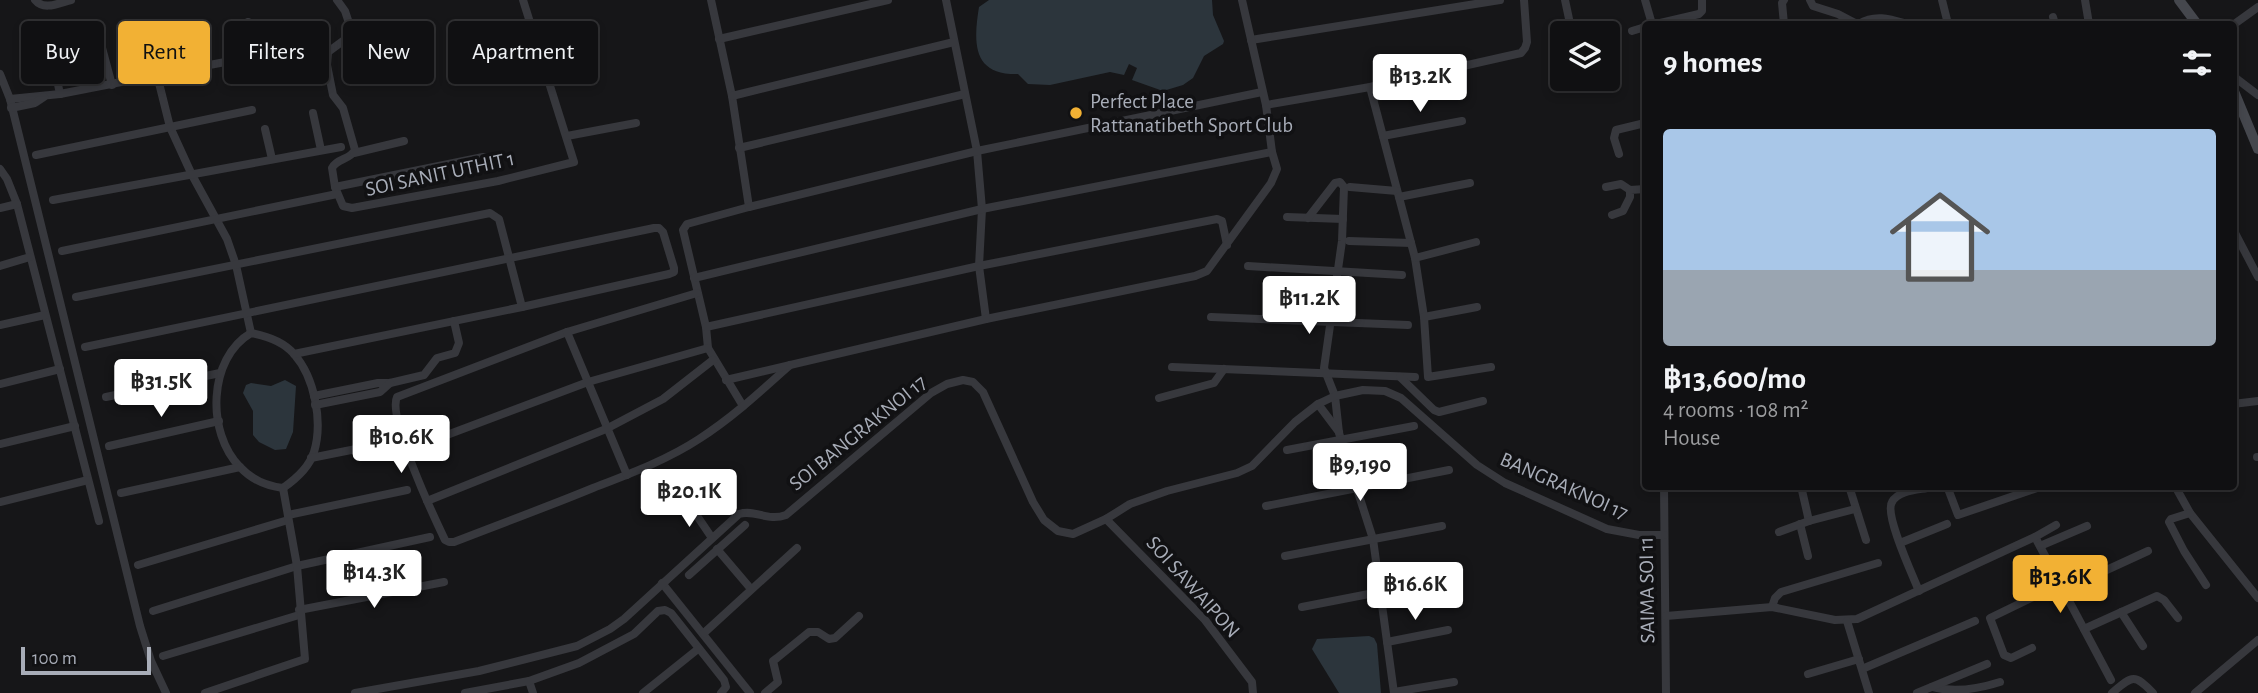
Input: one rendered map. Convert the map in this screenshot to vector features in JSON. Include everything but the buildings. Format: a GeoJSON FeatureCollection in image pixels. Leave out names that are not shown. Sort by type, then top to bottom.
{"type":"FeatureCollection","features":[{"type":"Feature","properties":{"kind":"street"},"geometry":{"type":"LineString","coordinates":[[35,0],[38,4],[48,6],[71,0]]}},
{"type":"Feature","properties":{"kind":"street","name":"SOI SANIT UTHIT 1"},"geometry":{"type":"LineString","coordinates":[[337,0],[345,11],[351,29],[347,38],[328,52],[327,65],[332,95],[343,108],[354,153],[333,165],[336,191],[346,208],[498,181],[574,162],[523,0]]}},
{"type":"Feature","properties":{"kind":"street"},"geometry":{"type":"LineString","coordinates":[[711,0],[732,96],[749,207]]}},
{"type":"Feature","properties":{"kind":"street"},"geometry":{"type":"LineString","coordinates":[[719,39],[888,0]]}},
{"type":"Feature","properties":{"kind":"street"},"geometry":{"type":"LineString","coordinates":[[946,0],[977,151],[982,209],[979,266],[986,319]]}},
{"type":"Feature","properties":{"kind":"street"},"geometry":{"type":"LineString","coordinates":[[726,380],[986,319],[1201,275],[1227,245],[1276,176],[1266,105],[1242,0]]}},
{"type":"Feature","properties":{"kind":"street"},"geometry":{"type":"LineString","coordinates":[[1251,40],[1500,0]]}},
{"type":"Feature","properties":{"kind":"street"},"geometry":{"type":"LineString","coordinates":[[1266,105],[1370,87],[1521,53],[1527,42],[1524,0]]}},
{"type":"Feature","properties":{"kind":"street"},"geometry":{"type":"LineString","coordinates":[[1565,0],[1569,21]]}},
{"type":"Feature","properties":{"kind":"street"},"geometry":{"type":"LineString","coordinates":[[1646,0],[1653,21]]}},
{"type":"Feature","properties":{"kind":"street"},"geometry":{"type":"LineString","coordinates":[[1668,21],[1699,14],[1702,11],[1702,0]]}},
{"type":"Feature","properties":{"kind":"street"},"geometry":{"type":"LineString","coordinates":[[1784,0],[1784,21]]}},
{"type":"Feature","properties":{"kind":"street"},"geometry":{"type":"LineString","coordinates":[[1810,0],[1813,6],[1854,21]]}},
{"type":"Feature","properties":{"kind":"street"},"geometry":{"type":"LineString","coordinates":[[1942,0],[1947,21]]}},
{"type":"Feature","properties":{"kind":"street"},"geometry":{"type":"LineString","coordinates":[[2085,0],[2088,21]]}},
{"type":"Feature","properties":{"kind":"street"},"geometry":{"type":"LineString","coordinates":[[2179,0],[2195,21]]}},
{"type":"Feature","properties":{"kind":"street"},"geometry":{"type":"LineString","coordinates":[[2237,22],[2258,7]]}},
{"type":"Feature","properties":{"kind":"street"},"geometry":{"type":"LineString","coordinates":[[1865,21],[1883,17],[1897,21]]}},
{"type":"Feature","properties":{"kind":"street"},"geometry":{"type":"LineString","coordinates":[[1632,31],[1642,28]]}},
{"type":"Feature","properties":{"kind":"street"},"geometry":{"type":"LineString","coordinates":[[732,96],[954,42]]}},
{"type":"Feature","properties":{"kind":"street"},"geometry":{"type":"LineString","coordinates":[[104,52],[112,85]]}},
{"type":"Feature","properties":{"kind":"street"},"geometry":{"type":"LineString","coordinates":[[0,74],[10,104],[141,626],[151,661],[166,693]]}},
{"type":"Feature","properties":{"kind":"street"},"geometry":{"type":"LineString","coordinates":[[2237,78],[2258,95]]}},
{"type":"Feature","properties":{"kind":"street"},"geometry":{"type":"LineString","coordinates":[[58,84],[60,94]]}},
{"type":"Feature","properties":{"kind":"street"},"geometry":{"type":"LineString","coordinates":[[10,104],[35,103],[44,97],[118,84]]}},
{"type":"Feature","properties":{"kind":"street"},"geometry":{"type":"LineString","coordinates":[[159,84],[170,127],[192,175],[227,239],[236,265],[251,333]]}},
{"type":"Feature","properties":{"kind":"street"},"geometry":{"type":"LineString","coordinates":[[1370,87],[1415,258],[1424,317],[1428,377],[1491,368]]}},
{"type":"Feature","properties":{"kind":"street"},"geometry":{"type":"LineString","coordinates":[[743,406],[708,348],[706,327],[683,230],[687,224],[977,151],[1262,92]]}},
{"type":"Feature","properties":{"kind":"street"},"geometry":{"type":"LineString","coordinates":[[739,148],[965,94]]}},
{"type":"Feature","properties":{"kind":"street"},"geometry":{"type":"LineString","coordinates":[[2237,99],[2258,149]]}},
{"type":"Feature","properties":{"kind":"street"},"geometry":{"type":"LineString","coordinates":[[36,155],[252,110]]}},
{"type":"Feature","properties":{"kind":"street"},"geometry":{"type":"LineString","coordinates":[[313,113],[321,150]]}},
{"type":"Feature","properties":{"kind":"street"},"geometry":{"type":"LineString","coordinates":[[1384,136],[1462,121]]}},
{"type":"Feature","properties":{"kind":"street"},"geometry":{"type":"LineString","coordinates":[[567,136],[636,123]]}},
{"type":"Feature","properties":{"kind":"street"},"geometry":{"type":"LineString","coordinates":[[1619,154],[1614,138],[1616,130],[1642,124]]}},
{"type":"Feature","properties":{"kind":"street"},"geometry":{"type":"LineString","coordinates":[[265,129],[272,159]]}},
{"type":"Feature","properties":{"kind":"street"},"geometry":{"type":"LineString","coordinates":[[354,153],[404,141]]}},
{"type":"Feature","properties":{"kind":"street"},"geometry":{"type":"LineString","coordinates":[[53,200],[341,147]]}},
{"type":"Feature","properties":{"kind":"street"},"geometry":{"type":"LineString","coordinates":[[694,278],[982,209],[1272,152]]}},
{"type":"Feature","properties":{"kind":"street"},"geometry":{"type":"LineString","coordinates":[[62,251],[216,219],[483,157]]}},
{"type":"Feature","properties":{"kind":"street"},"geometry":{"type":"LineString","coordinates":[[0,169],[17,204],[99,521]]}},
{"type":"Feature","properties":{"kind":"street"},"geometry":{"type":"LineString","coordinates":[[1308,218],[1335,183],[1340,182],[1344,187],[1343,219],[1325,374],[1335,396],[1340,436],[1373,539],[1394,693],[1454,682]]}},
{"type":"Feature","properties":{"kind":"street"},"geometry":{"type":"LineString","coordinates":[[1350,187],[1398,194],[1470,183]]}},
{"type":"Feature","properties":{"kind":"street"},"geometry":{"type":"LineString","coordinates":[[1606,187],[1621,184],[1630,190],[1642,189]]}},
{"type":"Feature","properties":{"kind":"street"},"geometry":{"type":"LineString","coordinates":[[1612,215],[1623,211],[1630,197],[1630,190]]}},
{"type":"Feature","properties":{"kind":"street"},"geometry":{"type":"LineString","coordinates":[[0,208],[17,204]]}},
{"type":"Feature","properties":{"kind":"street"},"geometry":{"type":"LineString","coordinates":[[76,297],[490,214],[499,219],[522,307]]}},
{"type":"Feature","properties":{"kind":"street"},"geometry":{"type":"LineString","coordinates":[[1287,217],[1343,219]]}},
{"type":"Feature","properties":{"kind":"street"},"geometry":{"type":"LineString","coordinates":[[706,327],[979,266],[1217,219],[1222,221],[1227,245]]}},
{"type":"Feature","properties":{"kind":"street"},"geometry":{"type":"LineString","coordinates":[[85,347],[659,228],[663,232],[674,268],[674,272],[669,274],[293,354]]}},
{"type":"Feature","properties":{"kind":"street"},"geometry":{"type":"LineString","coordinates":[[2237,237],[2258,277]]}},
{"type":"Feature","properties":{"kind":"street"},"geometry":{"type":"LineString","coordinates":[[1349,241],[1411,243]]}},
{"type":"Feature","properties":{"kind":"street"},"geometry":{"type":"LineString","coordinates":[[1415,258],[1476,242]]}},
{"type":"Feature","properties":{"kind":"street"},"geometry":{"type":"LineString","coordinates":[[0,266],[30,257]]}},
{"type":"Feature","properties":{"kind":"street"},"geometry":{"type":"LineString","coordinates":[[1248,266],[1402,275]]}},
{"type":"Feature","properties":{"kind":"street"},"geometry":{"type":"LineString","coordinates":[[697,293],[567,332],[397,397],[394,407],[407,450],[445,540],[449,542],[627,475],[699,439],[743,406],[790,365]]}},
{"type":"Feature","properties":{"kind":"street"},"geometry":{"type":"LineString","coordinates":[[1424,317],[1477,307]]}},
{"type":"Feature","properties":{"kind":"street"},"geometry":{"type":"LineString","coordinates":[[0,326],[45,315]]}},
{"type":"Feature","properties":{"kind":"street"},"geometry":{"type":"LineString","coordinates":[[1211,317],[1408,325]]}},
{"type":"Feature","properties":{"kind":"street"},"geometry":{"type":"LineString","coordinates":[[315,400],[424,374],[437,358],[455,353],[459,343],[454,321]]}},
{"type":"Feature","properties":{"kind":"street"},"geometry":{"type":"LineString","coordinates":[[567,332],[627,475]]}},
{"type":"Feature","properties":{"kind":"street"},"geometry":{"type":"LineString","coordinates":[[251,333],[278,341],[293,354],[305,372],[315,400],[316,438],[311,458],[304,470],[283,488]]}},
{"type":"Feature","properties":{"kind":"street"},"geometry":{"type":"LineString","coordinates":[[251,333],[232,347],[220,373],[217,391],[219,421],[225,443],[240,467],[257,481],[283,488]]}},
{"type":"Feature","properties":{"kind":"street"},"geometry":{"type":"LineString","coordinates":[[407,450],[588,382],[708,348]]}},
{"type":"Feature","properties":{"kind":"street"},"geometry":{"type":"LineString","coordinates":[[427,501],[606,429],[663,399],[713,360]]}},
{"type":"Feature","properties":{"kind":"street"},"geometry":{"type":"LineString","coordinates":[[1172,367],[1415,377]]}},
{"type":"Feature","properties":{"kind":"street"},"geometry":{"type":"LineString","coordinates":[[0,384],[60,369]]}},
{"type":"Feature","properties":{"kind":"street"},"geometry":{"type":"LineString","coordinates":[[1159,398],[1214,383],[1224,369]]}},
{"type":"Feature","properties":{"kind":"street"},"geometry":{"type":"LineString","coordinates":[[106,397],[220,373]]}},
{"type":"Feature","properties":{"kind":"street"},"geometry":{"type":"LineString","coordinates":[[1400,377],[1439,412],[1483,401]]}},
{"type":"Feature","properties":{"kind":"street","name":"SOI BANGRAKNOI 17"},"geometry":{"type":"LineString","coordinates":[[355,693],[442,679],[577,646],[624,619],[739,514],[747,512],[776,519],[786,515],[912,407],[947,384],[963,380],[973,382],[983,392],[1001,427],[1019,475],[1044,520],[1058,531],[1073,534],[1106,519]]}},
{"type":"Feature","properties":{"kind":"street","name":"BANGRAKNOI 17"},"geometry":{"type":"LineString","coordinates":[[1106,519],[1130,504],[1167,491],[1237,473],[1252,466],[1295,422],[1318,404],[1335,396],[1363,390],[1385,391],[1401,398],[1477,465],[1505,483],[1607,529],[1639,535],[1664,535]]}},
{"type":"Feature","properties":{"kind":"street"},"geometry":{"type":"LineString","coordinates":[[2237,404],[2258,401]]}},
{"type":"Feature","properties":{"kind":"street"},"geometry":{"type":"LineString","coordinates":[[1318,404],[1340,436]]}},
{"type":"Feature","properties":{"kind":"street"},"geometry":{"type":"LineString","coordinates":[[109,446],[219,421]]}},
{"type":"Feature","properties":{"kind":"street"},"geometry":{"type":"LineString","coordinates":[[0,444],[75,426]]}},
{"type":"Feature","properties":{"kind":"street"},"geometry":{"type":"LineString","coordinates":[[1287,450],[1340,436],[1414,426]]}},
{"type":"Feature","properties":{"kind":"street"},"geometry":{"type":"LineString","coordinates":[[311,458],[391,442]]}},
{"type":"Feature","properties":{"kind":"street"},"geometry":{"type":"LineString","coordinates":[[121,493],[240,467]]}},
{"type":"Feature","properties":{"kind":"street"},"geometry":{"type":"LineString","coordinates":[[1266,506],[1449,470]]}},
{"type":"Feature","properties":{"kind":"street"},"geometry":{"type":"LineString","coordinates":[[0,502],[88,480]]}},
{"type":"Feature","properties":{"kind":"street"},"geometry":{"type":"LineString","coordinates":[[205,693],[303,661],[306,655],[299,613],[297,566],[283,488]]}},
{"type":"Feature","properties":{"kind":"street"},"geometry":{"type":"LineString","coordinates":[[138,565],[288,517],[407,490]]}},
{"type":"Feature","properties":{"kind":"street","name":"SAIMA SOI 11"},"geometry":{"type":"LineString","coordinates":[[1664,490],[1666,693]]}},
{"type":"Feature","properties":{"kind":"street"},"geometry":{"type":"LineString","coordinates":[[1802,490],[1810,521]]}},
{"type":"Feature","properties":{"kind":"street"},"geometry":{"type":"LineString","coordinates":[[1850,490],[1866,540]]}},
{"type":"Feature","properties":{"kind":"street"},"geometry":{"type":"LineString","coordinates":[[1918,490],[1900,494],[1892,500],[1890,506],[1900,542],[1919,591]]}},
{"type":"Feature","properties":{"kind":"street"},"geometry":{"type":"LineString","coordinates":[[1949,490],[1958,515],[2031,490]]}},
{"type":"Feature","properties":{"kind":"street"},"geometry":{"type":"LineString","coordinates":[[2177,490],[2190,513],[2258,598]]}},
{"type":"Feature","properties":{"kind":"street"},"geometry":{"type":"LineString","coordinates":[[689,504],[712,538]]}},
{"type":"Feature","properties":{"kind":"street"},"geometry":{"type":"LineString","coordinates":[[1779,533],[1800,524],[1855,509]]}},
{"type":"Feature","properties":{"kind":"street"},"geometry":{"type":"LineString","coordinates":[[2190,513],[2169,522],[2206,585]]}},
{"type":"Feature","properties":{"kind":"street","name":"SOI SAWAIPON"},"geometry":{"type":"LineString","coordinates":[[1106,519],[1205,620],[1252,682],[1253,693]]}},
{"type":"Feature","properties":{"kind":"street"},"geometry":{"type":"LineString","coordinates":[[1800,524],[1808,556]]}},
{"type":"Feature","properties":{"kind":"street"},"geometry":{"type":"LineString","coordinates":[[1900,542],[1947,524]]}},
{"type":"Feature","properties":{"kind":"street"},"geometry":{"type":"LineString","coordinates":[[688,575],[745,525]]}},
{"type":"Feature","properties":{"kind":"street"},"geometry":{"type":"LineString","coordinates":[[1666,616],[1772,607],[1847,621],[1857,619],[2056,525]]}},
{"type":"Feature","properties":{"kind":"street"},"geometry":{"type":"LineString","coordinates":[[1285,556],[1442,526]]}},
{"type":"Feature","properties":{"kind":"street"},"geometry":{"type":"LineString","coordinates":[[2040,546],[2087,526]]}},
{"type":"Feature","properties":{"kind":"street"},"geometry":{"type":"LineString","coordinates":[[153,611],[297,566],[430,537]]}},
{"type":"Feature","properties":{"kind":"street"},"geometry":{"type":"LineString","coordinates":[[2035,537],[2111,680]]}},
{"type":"Feature","properties":{"kind":"street"},"geometry":{"type":"LineString","coordinates":[[704,633],[797,548]]}},
{"type":"Feature","properties":{"kind":"street"},"geometry":{"type":"LineString","coordinates":[[717,549],[751,589]]}},
{"type":"Feature","properties":{"kind":"street"},"geometry":{"type":"LineString","coordinates":[[2032,648],[2011,657],[2004,656],[1990,618],[2148,551]]}},
{"type":"Feature","properties":{"kind":"street"},"geometry":{"type":"LineString","coordinates":[[1772,607],[1781,592],[1878,563]]}},
{"type":"Feature","properties":{"kind":"street"},"geometry":{"type":"LineString","coordinates":[[1302,607],[1446,579]]}},
{"type":"Feature","properties":{"kind":"street"},"geometry":{"type":"LineString","coordinates":[[163,656],[299,613],[444,582]]}},
{"type":"Feature","properties":{"kind":"street"},"geometry":{"type":"LineString","coordinates":[[662,583],[750,693]]}},
{"type":"Feature","properties":{"kind":"street"},"geometry":{"type":"LineString","coordinates":[[2084,629],[2157,596],[2164,600],[2178,618]]}},
{"type":"Feature","properties":{"kind":"street"},"geometry":{"type":"LineString","coordinates":[[465,693],[529,681],[579,663],[634,634],[658,611],[665,610],[724,680],[726,687],[722,693]]}},
{"type":"Feature","properties":{"kind":"street"},"geometry":{"type":"LineString","coordinates":[[2121,612],[2143,646]]}},
{"type":"Feature","properties":{"kind":"street"},"geometry":{"type":"LineString","coordinates":[[765,693],[778,682],[773,667],[773,661],[777,657],[809,632],[818,632],[829,639],[835,638],[859,616]]}},
{"type":"Feature","properties":{"kind":"street"},"geometry":{"type":"LineString","coordinates":[[1847,621],[1869,693]]}},
{"type":"Feature","properties":{"kind":"street"},"geometry":{"type":"LineString","coordinates":[[1862,669],[1975,621]]}},
{"type":"Feature","properties":{"kind":"street"},"geometry":{"type":"LineString","coordinates":[[1387,642],[1448,630]]}},
{"type":"Feature","properties":{"kind":"street"},"geometry":{"type":"LineString","coordinates":[[2195,693],[2256,646]]}},
{"type":"Feature","properties":{"kind":"street"},"geometry":{"type":"LineString","coordinates":[[643,693],[698,649]]}},
{"type":"Feature","properties":{"kind":"street"},"geometry":{"type":"LineString","coordinates":[[1808,674],[1859,659]]}},
{"type":"Feature","properties":{"kind":"street"},"geometry":{"type":"LineString","coordinates":[[1917,693],[1987,664]]}},
{"type":"Feature","properties":{"kind":"street"},"geometry":{"type":"LineString","coordinates":[[2112,693],[2129,679],[2135,678],[2141,680],[2153,693]]}},
{"type":"Feature","properties":{"kind":"street"},"geometry":{"type":"LineString","coordinates":[[529,681],[533,693]]}},
{"type":"Feature","properties":{"kind":"street"},"geometry":{"type":"LineString","coordinates":[[1932,687],[1959,692],[2000,682]]}},
{"type":"Feature","properties":{"kind":"shaded area"},"geometry":{"type":"Polygon","coordinates":[[[989,0],[1212,0],[1213,15],[1224,41],[1204,56],[1193,78],[1183,85],[1163,91],[1132,80],[1137,68],[1129,64],[1124,75],[1110,72],[1050,85],[1028,84],[1018,74],[992,69],[979,55],[976,33],[979,7],[989,0]]]}},
{"type":"Feature","properties":{"kind":"shaded area"},"geometry":{"type":"Polygon","coordinates":[[[285,380],[296,386],[293,432],[286,449],[275,450],[259,442],[253,435],[253,411],[243,393],[246,385],[251,383],[271,386],[285,380]]]}},
{"type":"Feature","properties":{"kind":"shaded area"},"geometry":{"type":"Polygon","coordinates":[[[1374,638],[1377,644],[1381,693],[1339,693],[1312,649],[1317,639],[1374,638]]]}},
{"type":"Feature","properties":{"kind":"place","name":"Perfect Place Rattanatibeth Sport Club"},"geometry":{"type":"Point","coordinates":[1076,113]}}]}
